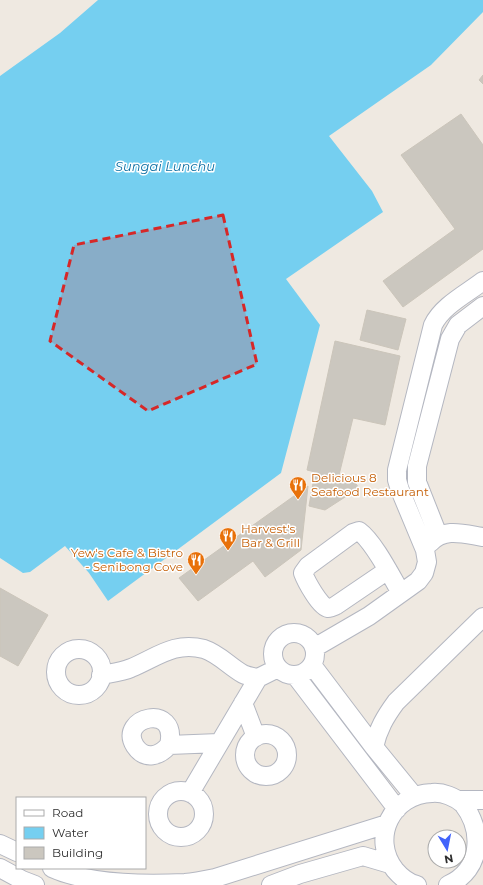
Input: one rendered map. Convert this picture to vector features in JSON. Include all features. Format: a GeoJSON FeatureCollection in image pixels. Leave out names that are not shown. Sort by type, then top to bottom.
{"type":"FeatureCollection","features":[{"type":"Feature","properties":{"kind":"street"},"geometry":{"type":"LineString","coordinates":[[414,796],[374,747],[313,657],[309,639],[304,635],[290,633],[278,640],[274,646],[273,653],[274,660],[278,668],[288,674],[302,674],[308,670],[313,657],[418,581],[424,573],[427,562],[425,550],[397,480],[397,470],[433,325],[437,316],[483,281]]}},
{"type":"Feature","properties":{"kind":"street"},"geometry":{"type":"LineString","coordinates":[[438,535],[417,482],[416,473],[450,339],[458,325],[483,306]]}},
{"type":"Feature","properties":{"kind":"street"},"geometry":{"type":"LineString","coordinates":[[412,408],[431,413]]}},
{"type":"Feature","properties":{"kind":"street"},"geometry":{"type":"LineString","coordinates":[[388,570],[335,606],[329,608],[323,605],[306,580],[304,573],[308,566],[353,533],[359,531],[365,536],[388,570],[401,593]]}},
{"type":"Feature","properties":{"kind":"street"},"geometry":{"type":"LineString","coordinates":[[425,550],[431,541],[438,535],[451,532],[483,538]]}},
{"type":"Feature","properties":{"kind":"street"},"geometry":{"type":"LineString","coordinates":[[374,747],[378,732],[388,713],[396,702],[483,617]]}},
{"type":"Feature","properties":{"kind":"street"},"geometry":{"type":"LineString","coordinates":[[101,675],[129,669],[176,647],[188,647],[204,649],[218,655],[244,674],[258,678]]}},
{"type":"Feature","properties":{"kind":"street"},"geometry":{"type":"LineString","coordinates":[[190,793],[258,678],[278,668]]}},
{"type":"Feature","properties":{"kind":"street"},"geometry":{"type":"LineString","coordinates":[[295,675],[397,809]]}},
{"type":"Feature","properties":{"kind":"street"},"geometry":{"type":"LineString","coordinates":[[242,703],[256,737]]}},
{"type":"Feature","properties":{"kind":"street"},"geometry":{"type":"LineString","coordinates":[[169,745],[219,743]]}},
{"type":"Feature","properties":{"kind":"street"},"geometry":{"type":"LineString","coordinates":[[417,885],[412,884],[400,876],[390,864],[385,850],[384,837],[387,824],[393,813],[401,804],[414,796],[433,792],[446,794],[459,800],[469,809],[482,832],[476,860],[469,871],[459,880],[448,885]]}},
{"type":"Feature","properties":{"kind":"street"},"geometry":{"type":"LineString","coordinates":[[459,800],[483,800]]}},
{"type":"Feature","properties":{"kind":"street"},"geometry":{"type":"LineString","coordinates":[[55,869],[99,881],[150,884],[186,883],[215,878],[387,824]]}},
{"type":"Feature","properties":{"kind":"street"},"geometry":{"type":"LineString","coordinates":[[0,844],[16,852]]}},
{"type":"Feature","properties":{"kind":"street"},"geometry":{"type":"LineString","coordinates":[[271,885],[300,874],[363,856],[390,864]]}},
{"type":"Feature","properties":{"kind":"street"},"geometry":{"type":"LineString","coordinates":[[0,868],[35,885]]}},
{"type":"Feature","properties":{"kind":"highlighted area"},"geometry":{"type":"Polygon","coordinates":[[[223,215],[257,364],[148,411],[50,341],[74,245],[223,215]]]}},
{"type":"Feature","properties":{"kind":"water","name":"Sungai Lunchu"},"geometry":{"type":"Polygon","coordinates":[[[98,0],[483,0],[483,12],[431,65],[329,136],[372,191],[383,212],[286,279],[320,325],[281,473],[108,601],[89,573],[65,546],[30,572],[23,573],[0,558],[0,76],[60,33],[98,0]]]}},
{"type":"Feature","properties":{"kind":"building"},"geometry":{"type":"Polygon","coordinates":[[[483,75],[483,84],[479,80],[483,75]]]}},
{"type":"Feature","properties":{"kind":"building"},"geometry":{"type":"Polygon","coordinates":[[[461,114],[483,145],[483,249],[403,307],[383,281],[455,229],[401,155],[461,114]]]}},
{"type":"Feature","properties":{"kind":"building"},"geometry":{"type":"Polygon","coordinates":[[[367,310],[406,319],[398,350],[360,340],[367,310]]]}},
{"type":"Feature","properties":{"kind":"building"},"geometry":{"type":"Polygon","coordinates":[[[335,341],[400,356],[385,425],[353,418],[339,475],[353,480],[359,488],[325,510],[309,506],[315,472],[307,470],[335,341]]]}},
{"type":"Feature","properties":{"kind":"building"},"geometry":{"type":"Polygon","coordinates":[[[308,486],[301,550],[265,577],[253,561],[198,601],[179,578],[308,486]]]}},
{"type":"Feature","properties":{"kind":"building"},"geometry":{"type":"Polygon","coordinates":[[[0,588],[48,615],[18,666],[0,656],[0,588]]]}},
{"type":"Feature","properties":{"kind":"place","name":"Delicious 8 Seafood Restaurant"},"geometry":{"type":"Point","coordinates":[298,500]}},
{"type":"Feature","properties":{"kind":"place","name":"Harvest's Bar & Grill"},"geometry":{"type":"Point","coordinates":[228,551]}},
{"type":"Feature","properties":{"kind":"place","name":"Yew's Cafe & Bistro - Senibong Cove"},"geometry":{"type":"Point","coordinates":[196,575]}}]}
